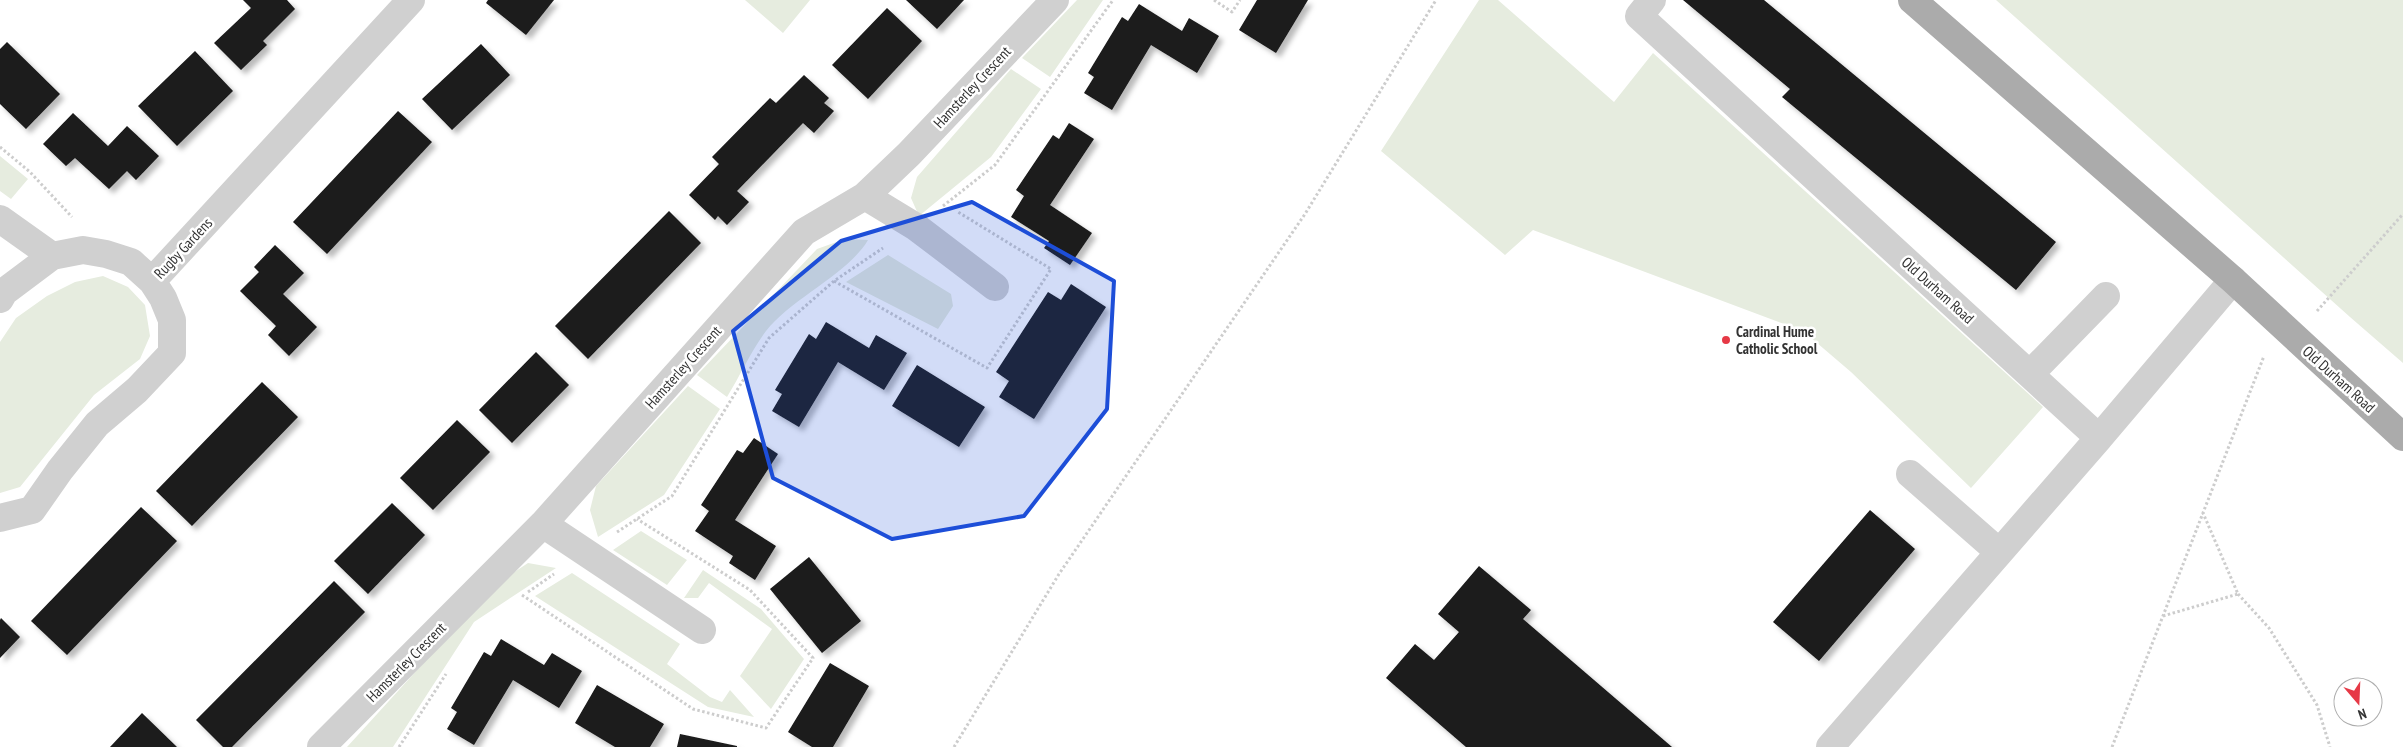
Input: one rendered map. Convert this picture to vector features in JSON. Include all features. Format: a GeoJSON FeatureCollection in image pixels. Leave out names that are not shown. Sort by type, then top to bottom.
{"type":"FeatureCollection","features":[{"type":"Feature","properties":{"kind":"main road","name":"Old Durham Road"},"geometry":{"type":"LineString","coordinates":[[1912,0],[2233,280],[2403,437]]}},
{"type":"Feature","properties":{"kind":"street","name":"Hamsterley Crescent"},"geometry":{"type":"LineString","coordinates":[[321,747],[544,524],[804,232],[865,196],[909,154],[1054,0]]}},
{"type":"Feature","properties":{"kind":"street","name":"Old Durham Road"},"geometry":{"type":"LineString","coordinates":[[1652,0],[1639,16],[2099,438]]}},
{"type":"Feature","properties":{"kind":"street","name":"Rugby Gardens"},"geometry":{"type":"LineString","coordinates":[[0,518],[32,510],[60,470],[97,424],[137,390],[172,353],[172,320],[152,281],[400,4]]}},
{"type":"Feature","properties":{"kind":"street"},"geometry":{"type":"LineString","coordinates":[[865,196],[916,227],[995,287]]}},
{"type":"Feature","properties":{"kind":"street"},"geometry":{"type":"LineString","coordinates":[[0,219],[52,256]]}},
{"type":"Feature","properties":{"kind":"street"},"geometry":{"type":"LineString","coordinates":[[0,300],[4,292],[52,256],[83,250],[106,254],[132,262],[152,281]]}},
{"type":"Feature","properties":{"kind":"street"},"geometry":{"type":"LineString","coordinates":[[1830,747],[2099,438],[2233,280]]}},
{"type":"Feature","properties":{"kind":"street"},"geometry":{"type":"LineString","coordinates":[[2030,374],[2106,296]]}},
{"type":"Feature","properties":{"kind":"street"},"geometry":{"type":"LineString","coordinates":[[1910,474],[1999,552]]}},
{"type":"Feature","properties":{"kind":"street"},"geometry":{"type":"LineString","coordinates":[[544,524],[702,630]]}},
{"type":"Feature","properties":{"kind":"path"},"geometry":{"type":"LineString","coordinates":[[514,601],[672,496],[769,338],[834,281],[916,227],[995,165],[1113,0]]}},
{"type":"Feature","properties":{"kind":"path"},"geometry":{"type":"LineString","coordinates":[[1214,0],[1232,12],[1240,0]]}},
{"type":"Feature","properties":{"kind":"path"},"geometry":{"type":"LineString","coordinates":[[954,747],[1059,574],[1305,214],[1436,0]]}},
{"type":"Feature","properties":{"kind":"path"},"geometry":{"type":"LineString","coordinates":[[0,147],[30,172],[106,254]]}},
{"type":"Feature","properties":{"kind":"path"},"geometry":{"type":"LineString","coordinates":[[2112,747],[2203,512],[2285,330],[2403,214]]}},
{"type":"Feature","properties":{"kind":"path"},"geometry":{"type":"LineString","coordinates":[[2203,512],[2238,594],[2269,628],[2317,705],[2330,747]]}},
{"type":"Feature","properties":{"kind":"path"},"geometry":{"type":"LineString","coordinates":[[2163,616],[2238,594]]}},
{"type":"Feature","properties":{"kind":"path"},"geometry":{"type":"LineString","coordinates":[[398,747],[450,667]]}},
{"type":"Feature","properties":{"kind":"highlighted area"},"geometry":{"type":"Polygon","coordinates":[[[972,202],[1114,281],[1107,409],[1024,516],[892,539],[773,478],[733,331],[841,241],[972,202]]]}},
{"type":"Feature","properties":{"kind":"shaded area"},"geometry":{"type":"Polygon","coordinates":[[[745,0],[810,0],[783,33],[745,0]]]}},
{"type":"Feature","properties":{"kind":"shaded area"},"geometry":{"type":"Polygon","coordinates":[[[1077,0],[1103,0],[1050,77],[1022,58],[1077,0]]]}},
{"type":"Feature","properties":{"kind":"shaded area"},"geometry":{"type":"Polygon","coordinates":[[[1479,0],[1498,0],[1614,102],[1653,53],[2043,407],[1971,488],[1851,372],[1803,331],[1533,230],[1505,255],[1381,151],[1479,0]]]}},
{"type":"Feature","properties":{"kind":"shaded area"},"geometry":{"type":"Polygon","coordinates":[[[1996,0],[2403,0],[2403,363],[2350,317],[1996,0]]]}},
{"type":"Feature","properties":{"kind":"shaded area"},"geometry":{"type":"Polygon","coordinates":[[[1011,69],[1041,89],[991,157],[919,216],[911,198],[917,177],[1011,69]]]}},
{"type":"Feature","properties":{"kind":"shaded area"},"geometry":{"type":"Polygon","coordinates":[[[0,156],[28,179],[11,199],[0,191],[0,156]]]}},
{"type":"Feature","properties":{"kind":"shaded area"},"geometry":{"type":"Polygon","coordinates":[[[845,239],[868,240],[847,264],[790,308],[766,331],[727,397],[697,375],[817,249],[845,239]]]}},
{"type":"Feature","properties":{"kind":"shaded area"},"geometry":{"type":"Polygon","coordinates":[[[888,255],[951,294],[953,306],[938,329],[846,282],[888,255]]]}},
{"type":"Feature","properties":{"kind":"shaded area"},"geometry":{"type":"Polygon","coordinates":[[[103,276],[128,287],[145,305],[150,336],[140,359],[94,395],[20,487],[0,493],[0,342],[16,318],[47,296],[75,282],[103,276]]]}},
{"type":"Feature","properties":{"kind":"shaded area"},"geometry":{"type":"Polygon","coordinates":[[[688,386],[720,409],[664,495],[598,537],[590,510],[596,486],[688,386]]]}},
{"type":"Feature","properties":{"kind":"shaded area"},"geometry":{"type":"Polygon","coordinates":[[[641,531],[687,560],[667,585],[613,550],[641,531]]]}},
{"type":"Feature","properties":{"kind":"shaded area"},"geometry":{"type":"Polygon","coordinates":[[[528,563],[556,568],[474,622],[393,747],[347,747],[470,612],[504,579],[528,563]]]}},
{"type":"Feature","properties":{"kind":"shaded area"},"geometry":{"type":"Polygon","coordinates":[[[703,570],[761,609],[804,659],[771,709],[740,676],[772,629],[709,583],[698,598],[684,598],[703,570]]]}},
{"type":"Feature","properties":{"kind":"shaded area"},"geometry":{"type":"Polygon","coordinates":[[[572,573],[680,644],[667,664],[710,697],[722,702],[730,690],[754,717],[708,707],[535,596],[572,573]]]}},
{"type":"Feature","properties":{"kind":"building"},"geometry":{"type":"Polygon","coordinates":[[[243,0],[287,0],[295,9],[263,41],[267,45],[241,70],[214,43],[251,8],[243,0]]]}},
{"type":"Feature","properties":{"kind":"building"},"geometry":{"type":"Polygon","coordinates":[[[488,0],[554,0],[526,35],[486,3],[488,0]]]}},
{"type":"Feature","properties":{"kind":"building"},"geometry":{"type":"Polygon","coordinates":[[[906,0],[964,0],[937,29],[906,0]]]}},
{"type":"Feature","properties":{"kind":"building"},"geometry":{"type":"Polygon","coordinates":[[[1257,0],[1308,0],[1276,53],[1239,30],[1257,0]]]}},
{"type":"Feature","properties":{"kind":"building"},"geometry":{"type":"Polygon","coordinates":[[[1683,0],[1764,0],[2056,242],[2016,290],[1782,97],[1790,89],[1683,0]]]}},
{"type":"Feature","properties":{"kind":"building"},"geometry":{"type":"Polygon","coordinates":[[[1139,4],[1182,31],[1189,18],[1219,36],[1197,73],[1151,45],[1112,110],[1084,93],[1094,77],[1088,73],[1122,17],[1128,21],[1139,4]]]}},
{"type":"Feature","properties":{"kind":"building"},"geometry":{"type":"Polygon","coordinates":[[[887,8],[922,41],[868,99],[832,65],[887,8]]]}},
{"type":"Feature","properties":{"kind":"building"},"geometry":{"type":"Polygon","coordinates":[[[7,42],[60,94],[26,129],[0,104],[0,49],[7,42]]]}},
{"type":"Feature","properties":{"kind":"building"},"geometry":{"type":"Polygon","coordinates":[[[481,44],[510,75],[452,130],[422,99],[481,44]]]}},
{"type":"Feature","properties":{"kind":"building"},"geometry":{"type":"Polygon","coordinates":[[[195,51],[233,91],[177,146],[138,106],[195,51]]]}},
{"type":"Feature","properties":{"kind":"building"},"geometry":{"type":"Polygon","coordinates":[[[804,75],[829,98],[824,103],[834,111],[814,133],[803,123],[737,191],[749,202],[727,225],[718,216],[715,220],[689,195],[719,164],[712,157],[770,98],[776,103],[804,75]]]}},
{"type":"Feature","properties":{"kind":"building"},"geometry":{"type":"Polygon","coordinates":[[[398,111],[432,142],[327,254],[293,222],[398,111]]]}},
{"type":"Feature","properties":{"kind":"building"},"geometry":{"type":"Polygon","coordinates":[[[73,113],[108,146],[127,126],[159,156],[136,180],[127,171],[109,189],[75,158],[66,166],[43,144],[73,113]]]}},
{"type":"Feature","properties":{"kind":"building"},"geometry":{"type":"Polygon","coordinates":[[[1069,123],[1094,139],[1050,205],[1092,233],[1070,265],[1044,248],[1049,241],[1011,217],[1024,196],[1016,190],[1053,135],[1059,139],[1069,123]]]}},
{"type":"Feature","properties":{"kind":"building"},"geometry":{"type":"Polygon","coordinates":[[[669,211],[701,243],[588,359],[555,326],[669,211]]]}},
{"type":"Feature","properties":{"kind":"building"},"geometry":{"type":"Polygon","coordinates":[[[275,245],[304,273],[283,294],[317,327],[289,356],[268,335],[276,326],[240,291],[259,272],[254,267],[275,245]]]}},
{"type":"Feature","properties":{"kind":"building"},"geometry":{"type":"Polygon","coordinates":[[[1071,284],[1106,307],[1034,419],[999,397],[1009,381],[996,372],[1048,292],[1061,300],[1071,284]]]}},
{"type":"Feature","properties":{"kind":"building"},"geometry":{"type":"Polygon","coordinates":[[[826,322],[869,348],[876,335],[907,353],[884,390],[838,362],[799,427],[772,411],[782,394],[775,390],[809,334],[816,339],[826,322]]]}},
{"type":"Feature","properties":{"kind":"building"},"geometry":{"type":"Polygon","coordinates":[[[536,352],[569,385],[512,443],[479,410],[536,352]]]}},
{"type":"Feature","properties":{"kind":"building"},"geometry":{"type":"Polygon","coordinates":[[[917,365],[985,407],[959,447],[892,406],[917,365]]]}},
{"type":"Feature","properties":{"kind":"building"},"geometry":{"type":"Polygon","coordinates":[[[262,382],[298,417],[192,526],[156,491],[262,382]]]}},
{"type":"Feature","properties":{"kind":"building"},"geometry":{"type":"Polygon","coordinates":[[[457,420],[490,452],[433,510],[400,478],[457,420]]]}},
{"type":"Feature","properties":{"kind":"building"},"geometry":{"type":"Polygon","coordinates":[[[754,438],[778,454],[735,520],[776,546],[755,580],[729,563],[733,556],[695,531],[709,511],[701,505],[737,450],[743,453],[754,438]]]}},
{"type":"Feature","properties":{"kind":"building"},"geometry":{"type":"Polygon","coordinates":[[[392,503],[425,535],[368,594],[334,561],[392,503]]]}},
{"type":"Feature","properties":{"kind":"building"},"geometry":{"type":"Polygon","coordinates":[[[141,507],[177,541],[67,655],[31,621],[141,507]]]}},
{"type":"Feature","properties":{"kind":"building"},"geometry":{"type":"Polygon","coordinates":[[[1870,510],[1915,549],[1819,661],[1773,622],[1870,510]]]}},
{"type":"Feature","properties":{"kind":"building"},"geometry":{"type":"Polygon","coordinates":[[[809,557],[861,621],[822,653],[770,589],[809,557]]]}},
{"type":"Feature","properties":{"kind":"building"},"geometry":{"type":"Polygon","coordinates":[[[1479,566],[1531,610],[1523,619],[1672,747],[1466,747],[1386,678],[1415,644],[1434,660],[1459,632],[1438,614],[1479,566]]]}},
{"type":"Feature","properties":{"kind":"building"},"geometry":{"type":"Polygon","coordinates":[[[334,581],[365,612],[232,747],[223,747],[196,720],[334,581]]]}},
{"type":"Feature","properties":{"kind":"building"},"geometry":{"type":"Polygon","coordinates":[[[1,618],[20,637],[0,658],[0,620],[1,618]]]}},
{"type":"Feature","properties":{"kind":"building"},"geometry":{"type":"Polygon","coordinates":[[[501,639],[544,665],[552,653],[582,671],[559,708],[513,680],[474,745],[447,729],[457,712],[451,708],[484,652],[491,656],[501,639]]]}},
{"type":"Feature","properties":{"kind":"building"},"geometry":{"type":"Polygon","coordinates":[[[830,663],[869,686],[833,747],[812,747],[788,732],[830,663]]]}},
{"type":"Feature","properties":{"kind":"building"},"geometry":{"type":"Polygon","coordinates":[[[597,685],[664,724],[650,747],[615,747],[575,723],[597,685]]]}},
{"type":"Feature","properties":{"kind":"building"},"geometry":{"type":"Polygon","coordinates":[[[142,713],[177,747],[110,747],[142,713]]]}},
{"type":"Feature","properties":{"kind":"building"},"geometry":{"type":"Polygon","coordinates":[[[680,734],[737,746],[737,747],[677,747],[680,734]]]}},
{"type":"Feature","properties":{"kind":"place","name":"Cardinal Hume Catholic School"},"geometry":{"type":"Point","coordinates":[1726,340]}}]}
